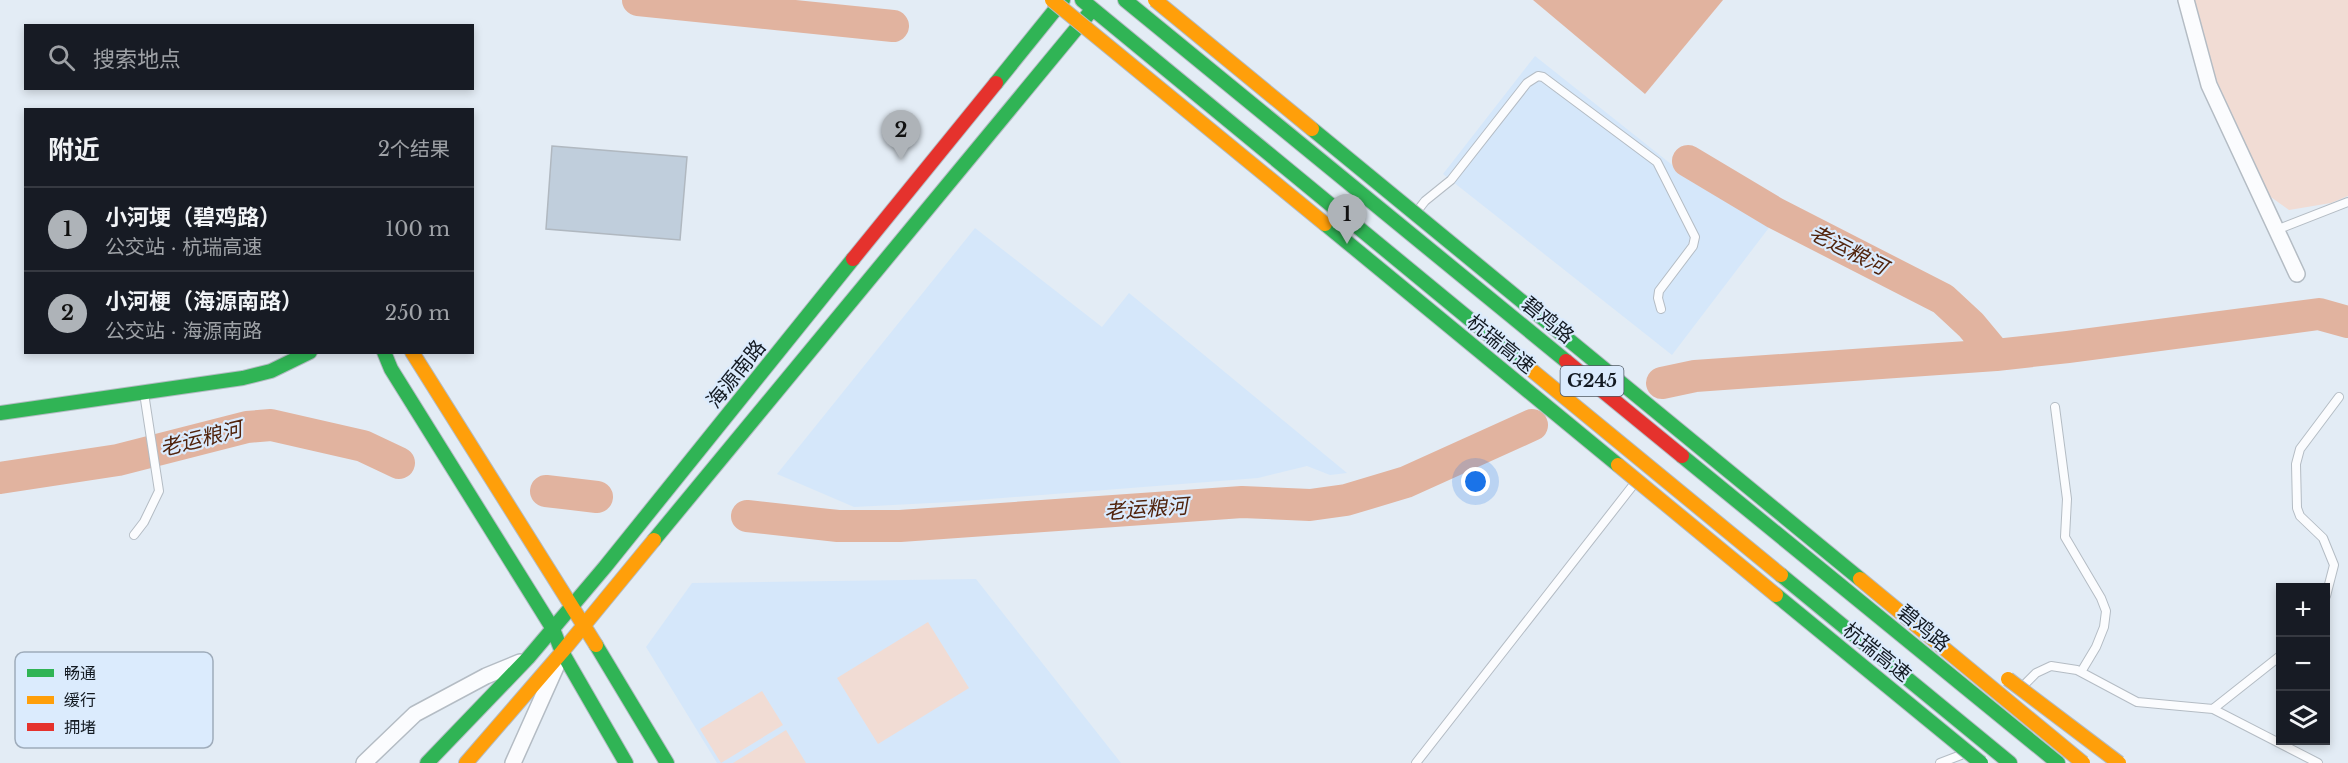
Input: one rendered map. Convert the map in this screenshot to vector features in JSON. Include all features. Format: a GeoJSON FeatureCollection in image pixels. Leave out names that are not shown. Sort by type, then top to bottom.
{"type":"FeatureCollection","features":[{"type":"Feature","properties":{"kind":"main road","name":"杭瑞高速"},"geometry":{"type":"LineString","coordinates":[[1052,0],[1981,763]]}},
{"type":"Feature","properties":{"kind":"main road","name":"海源南路"},"geometry":{"type":"LineString","coordinates":[[427,763],[528,658],[573,606],[1063,0]]}},
{"type":"Feature","properties":{"kind":"main road","name":"碧鸡路"},"geometry":{"type":"LineString","coordinates":[[1125,0],[2058,763]]}},
{"type":"Feature","properties":{"kind":"main road"},"geometry":{"type":"LineString","coordinates":[[1155,0],[2083,763]]}},
{"type":"Feature","properties":{"kind":"main road"},"geometry":{"type":"LineString","coordinates":[[466,763],[584,626],[1091,3]]}},
{"type":"Feature","properties":{"kind":"main road","name":"G245"},"geometry":{"type":"LineString","coordinates":[[1091,3],[1648,466],[2010,763]]}},
{"type":"Feature","properties":{"kind":"main road"},"geometry":{"type":"LineString","coordinates":[[0,413],[243,378],[271,371],[306,354]]}},
{"type":"Feature","properties":{"kind":"main road"},"geometry":{"type":"LineString","coordinates":[[385,354],[553,629],[562,652],[626,763]]}},
{"type":"Feature","properties":{"kind":"main road"},"geometry":{"type":"LineString","coordinates":[[413,354],[573,606],[667,763]]}},
{"type":"Feature","properties":{"kind":"main road"},"geometry":{"type":"LineString","coordinates":[[1663,418],[1948,634]]}},
{"type":"Feature","properties":{"kind":"main road"},"geometry":{"type":"LineString","coordinates":[[1996,670],[2119,763]]}},
{"type":"Feature","properties":{"kind":"street"},"geometry":{"type":"LineString","coordinates":[[2186,0],[2208,85],[2297,274]]}},
{"type":"Feature","properties":{"kind":"street"},"geometry":{"type":"LineString","coordinates":[[513,763],[562,652]]}},
{"type":"Feature","properties":{"kind":"street"},"geometry":{"type":"LineString","coordinates":[[364,763],[415,714],[486,676],[528,658]]}},
{"type":"Feature","properties":{"kind":"lane"},"geometry":{"type":"LineString","coordinates":[[1404,227],[1425,201],[1451,180],[1527,83],[1538,76],[1543,76],[1657,162],[1695,237],[1693,246],[1659,291],[1661,309]]}},
{"type":"Feature","properties":{"kind":"lane"},"geometry":{"type":"LineString","coordinates":[[2275,230],[2348,202]]}},
{"type":"Feature","properties":{"kind":"lane"},"geometry":{"type":"LineString","coordinates":[[134,535],[144,522],[159,491],[143,392]]}},
{"type":"Feature","properties":{"kind":"lane"},"geometry":{"type":"LineString","coordinates":[[2329,583],[2334,565],[2323,538],[2300,516],[2297,508],[2296,464],[2300,449],[2339,397]]}},
{"type":"Feature","properties":{"kind":"lane"},"geometry":{"type":"LineString","coordinates":[[2055,407],[2067,499],[2065,537],[2101,598],[2106,611],[2096,647],[2081,672]]}},
{"type":"Feature","properties":{"kind":"lane"},"geometry":{"type":"LineString","coordinates":[[1416,763],[1648,466]]}},
{"type":"Feature","properties":{"kind":"lane"},"geometry":{"type":"LineString","coordinates":[[2213,710],[2276,659]]}},
{"type":"Feature","properties":{"kind":"lane"},"geometry":{"type":"LineString","coordinates":[[1997,713],[2036,673],[2051,666],[2081,672],[2137,702],[2213,710],[2318,763]]}},
{"type":"Feature","properties":{"kind":"lane"},"geometry":{"type":"LineString","coordinates":[[1940,763],[1988,745]]}},
{"type":"Feature","properties":{"kind":"shaded area"},"geometry":{"type":"Polygon","coordinates":[[[1533,0],[1723,0],[1645,94],[1533,0]]]}},
{"type":"Feature","properties":{"kind":"shaded area"},"geometry":{"type":"Polygon","coordinates":[[[2193,0],[2348,0],[2348,196],[2331,203],[2289,210],[2261,190],[2211,71],[2193,0]]]}},
{"type":"Feature","properties":{"kind":"shaded area"},"geometry":{"type":"Polygon","coordinates":[[[1535,56],[1676,168],[1771,225],[1672,355],[1443,174],[1535,56]]]}},
{"type":"Feature","properties":{"kind":"shaded area"},"geometry":{"type":"Polygon","coordinates":[[[975,228],[1102,327],[1129,293],[1347,473],[1330,475],[1307,466],[1258,478],[951,502],[854,507],[777,474],[975,228]]]}},
{"type":"Feature","properties":{"kind":"shaded area"},"geometry":{"type":"Polygon","coordinates":[[[976,579],[1121,763],[717,763],[646,647],[692,583],[976,579]]]}},
{"type":"Feature","properties":{"kind":"shaded area"},"geometry":{"type":"Polygon","coordinates":[[[928,622],[969,688],[878,744],[837,678],[928,622]]]}},
{"type":"Feature","properties":{"kind":"shaded area"},"geometry":{"type":"Polygon","coordinates":[[[762,691],[783,725],[721,763],[700,729],[762,691]]]}},
{"type":"Feature","properties":{"kind":"shaded area"},"geometry":{"type":"Polygon","coordinates":[[[786,730],[806,763],[733,763],[786,730]]]}},
{"type":"Feature","properties":{"kind":"building"},"geometry":{"type":"Polygon","coordinates":[[[552,146],[687,157],[680,240],[546,229],[552,146]]]}},
{"type":"Feature","properties":{"kind":"waterway","name":"老运粮河"},"geometry":{"type":"LineString","coordinates":[[638,0],[893,26]]}},
{"type":"Feature","properties":{"kind":"waterway","name":"老运粮河"},"geometry":{"type":"LineString","coordinates":[[1688,161],[1775,213],[1943,299],[1971,325],[1996,355]]}},
{"type":"Feature","properties":{"kind":"waterway","name":"老运粮河"},"geometry":{"type":"LineString","coordinates":[[1662,383],[1695,376],[1996,355],[2319,314],[2348,322]]}},
{"type":"Feature","properties":{"kind":"waterway","name":"老运粮河"},"geometry":{"type":"LineString","coordinates":[[0,478],[118,460],[247,427],[271,425],[363,446],[399,463]]}},
{"type":"Feature","properties":{"kind":"waterway","name":"老运粮河"},"geometry":{"type":"LineString","coordinates":[[747,516],[838,526],[900,526],[1242,502],[1310,505],[1346,500],[1406,482],[1532,425]]}},
{"type":"Feature","properties":{"kind":"waterway","name":"老运粮河"},"geometry":{"type":"LineString","coordinates":[[546,491],[597,497]]}},
{"type":"Feature","properties":{"kind":"traffic: fast"},"geometry":{"type":"LineString","coordinates":[[996,83],[1063,0]]}},
{"type":"Feature","properties":{"kind":"traffic: fast"},"geometry":{"type":"LineString","coordinates":[[1082,0],[1524,364]]}},
{"type":"Feature","properties":{"kind":"traffic: fast"},"geometry":{"type":"LineString","coordinates":[[1125,0],[1566,361]]}},
{"type":"Feature","properties":{"kind":"traffic: fast"},"geometry":{"type":"LineString","coordinates":[[654,540],[1091,11]]}},
{"type":"Feature","properties":{"kind":"traffic: fast"},"geometry":{"type":"LineString","coordinates":[[1312,129],[1860,579]]}},
{"type":"Feature","properties":{"kind":"traffic: fast"},"geometry":{"type":"LineString","coordinates":[[1325,224],[1618,465]]}},
{"type":"Feature","properties":{"kind":"traffic: fast"},"geometry":{"type":"LineString","coordinates":[[427,763],[528,658],[605,567],[853,259]]}},
{"type":"Feature","properties":{"kind":"traffic: fast"},"geometry":{"type":"LineString","coordinates":[[0,413],[243,378],[271,371],[306,354]]}},
{"type":"Feature","properties":{"kind":"traffic: fast"},"geometry":{"type":"LineString","coordinates":[[385,354],[391,369],[553,629],[562,652],[626,763]]}},
{"type":"Feature","properties":{"kind":"traffic: fast"},"geometry":{"type":"LineString","coordinates":[[1682,456],[2058,763]]}},
{"type":"Feature","properties":{"kind":"traffic: fast"},"geometry":{"type":"LineString","coordinates":[[1781,575],[2010,763]]}},
{"type":"Feature","properties":{"kind":"traffic: fast"},"geometry":{"type":"LineString","coordinates":[[1776,595],[1981,763]]}},
{"type":"Feature","properties":{"kind":"traffic: fast"},"geometry":{"type":"LineString","coordinates":[[596,645],[667,763]]}},
{"type":"Feature","properties":{"kind":"traffic: slow"},"geometry":{"type":"LineString","coordinates":[[1052,0],[1325,224]]}},
{"type":"Feature","properties":{"kind":"traffic: slow"},"geometry":{"type":"LineString","coordinates":[[1155,0],[1312,129]]}},
{"type":"Feature","properties":{"kind":"traffic: slow"},"geometry":{"type":"LineString","coordinates":[[413,354],[596,645]]}},
{"type":"Feature","properties":{"kind":"traffic: slow"},"geometry":{"type":"LineString","coordinates":[[1524,364],[1781,575]]}},
{"type":"Feature","properties":{"kind":"traffic: slow"},"geometry":{"type":"LineString","coordinates":[[1618,465],[1776,595]]}},
{"type":"Feature","properties":{"kind":"traffic: slow"},"geometry":{"type":"LineString","coordinates":[[466,763],[562,652],[654,540]]}},
{"type":"Feature","properties":{"kind":"traffic: slow"},"geometry":{"type":"LineString","coordinates":[[1860,579],[2083,763]]}},
{"type":"Feature","properties":{"kind":"traffic: slow"},"geometry":{"type":"LineString","coordinates":[[2008,679],[2119,763]]}},
{"type":"Feature","properties":{"kind":"traffic: jam"},"geometry":{"type":"LineString","coordinates":[[853,259],[996,83]]}},
{"type":"Feature","properties":{"kind":"traffic: jam"},"geometry":{"type":"LineString","coordinates":[[1566,361],[1682,456]]}},
{"type":"Feature","properties":{"kind":"place","name":"小河梗（海源南路）"},"geometry":{"type":"Point","coordinates":[901,160]}},
{"type":"Feature","properties":{"kind":"place","name":"小河埂（碧鸡路）"},"geometry":{"type":"Point","coordinates":[1347,244]}}]}
